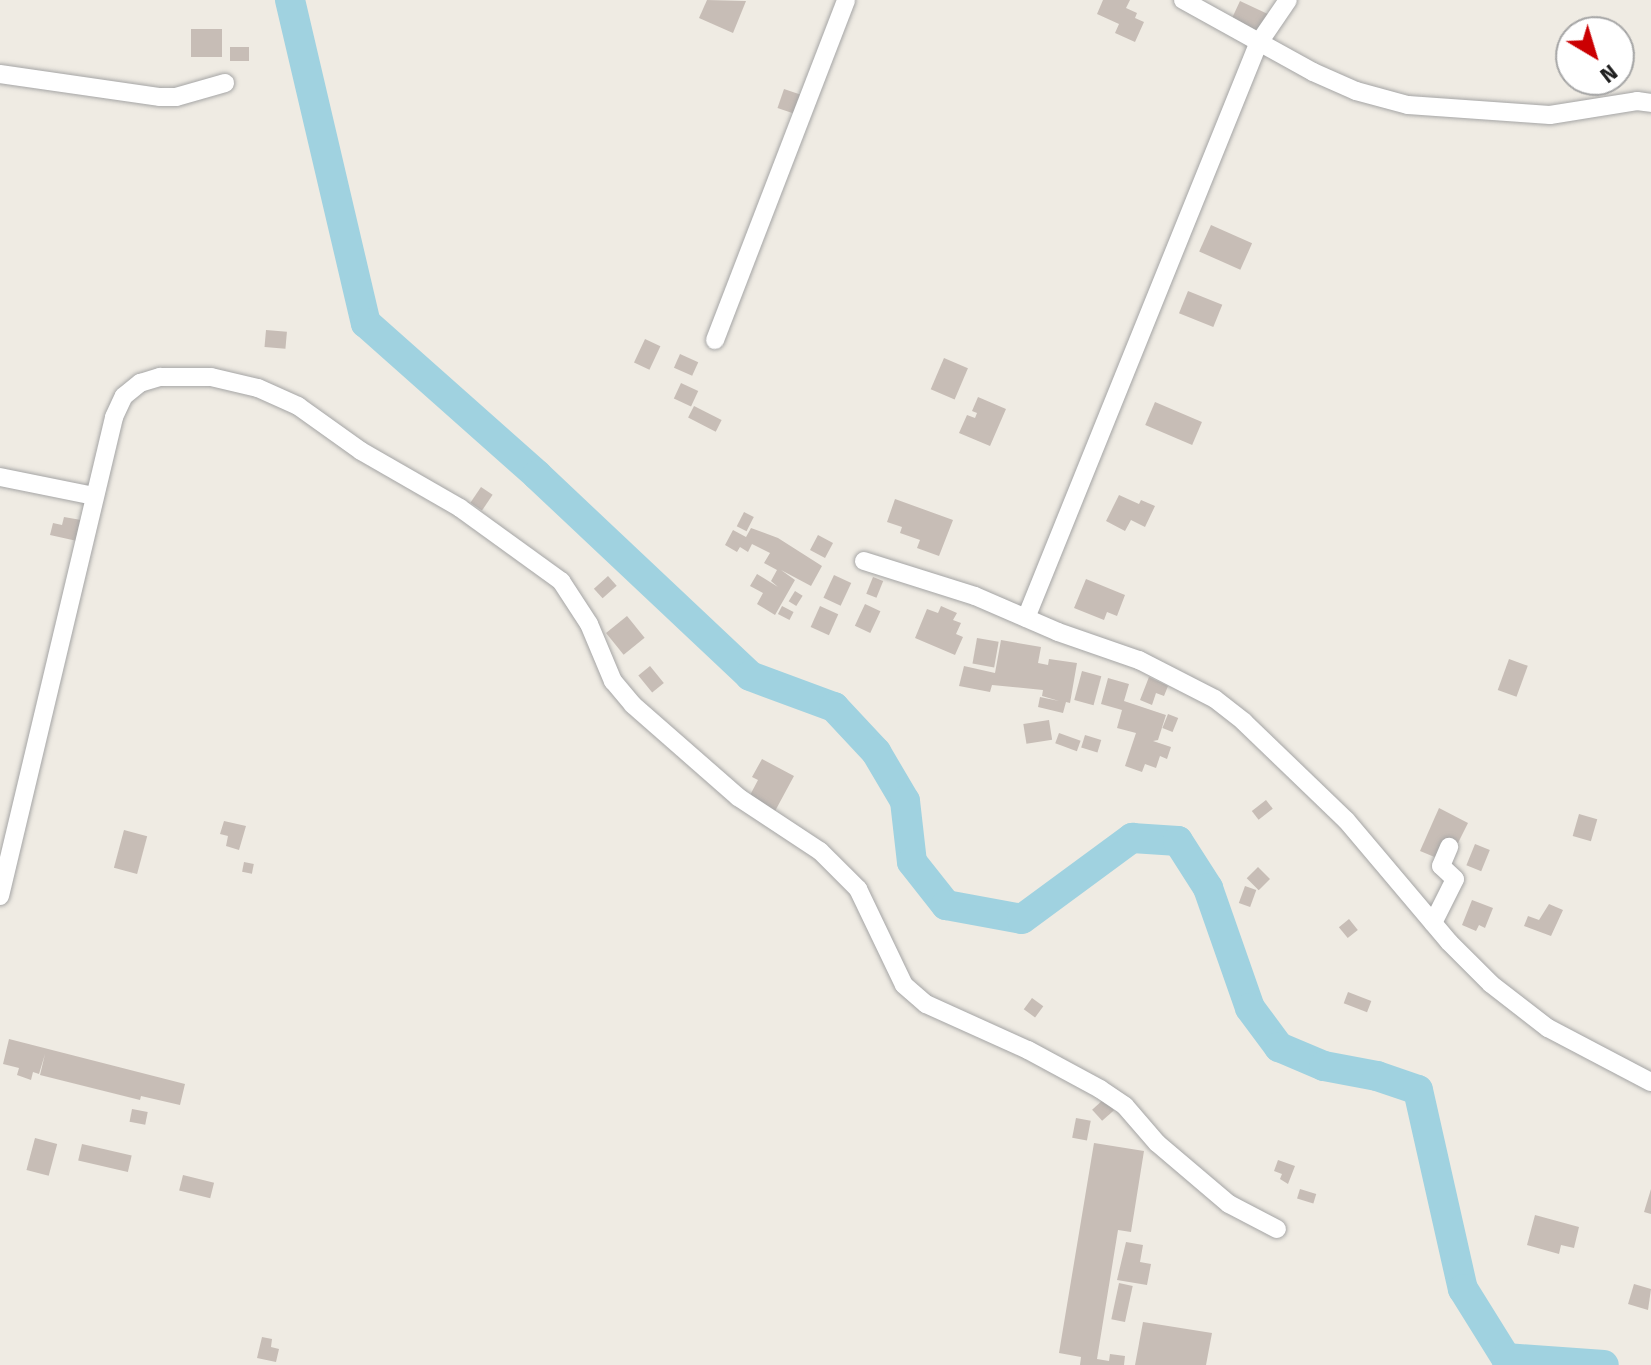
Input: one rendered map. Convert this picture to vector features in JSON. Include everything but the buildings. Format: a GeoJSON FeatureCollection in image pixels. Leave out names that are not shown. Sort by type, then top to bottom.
{"type":"FeatureCollection","features":[{"type":"Feature","properties":{"kind":"street"},"geometry":{"type":"LineString","coordinates":[[715,340],[846,0]]}},
{"type":"Feature","properties":{"kind":"street"},"geometry":{"type":"LineString","coordinates":[[1183,0],[1258,44],[1356,91],[1408,105],[1550,115],[1637,101],[1651,103]]}},
{"type":"Feature","properties":{"kind":"street"},"geometry":{"type":"LineString","coordinates":[[1026,618],[1258,44],[1288,0]]}},
{"type":"Feature","properties":{"kind":"street"},"geometry":{"type":"LineString","coordinates":[[0,74],[160,97],[176,97],[225,83]]}},
{"type":"Feature","properties":{"kind":"street"},"geometry":{"type":"LineString","coordinates":[[0,896],[94,496],[114,417],[124,396],[140,383],[160,377],[211,377],[258,388],[298,406],[361,451],[460,508],[561,581],[589,624],[613,681],[633,705],[738,797],[820,851],[858,889],[904,985],[946,1014],[1015,1044],[1100,1089],[1125,1106],[1157,1143],[1229,1204],[1277,1229]]}},
{"type":"Feature","properties":{"kind":"street"},"geometry":{"type":"LineString","coordinates":[[0,477],[94,496]]}},
{"type":"Feature","properties":{"kind":"street"},"geometry":{"type":"LineString","coordinates":[[864,561],[975,596],[1139,660],[1215,699],[1244,722],[1346,820],[1433,923],[1491,984],[1548,1028],[1651,1082]]}},
{"type":"Feature","properties":{"kind":"street"},"geometry":{"type":"LineString","coordinates":[[1433,923],[1455,879],[1441,866],[1449,847]]}},
{"type":"Feature","properties":{"kind":"waterway"},"geometry":{"type":"LineString","coordinates":[[290,0],[366,323],[537,475],[750,676],[834,707],[876,752],[905,801],[912,862],[946,905],[1022,919],[1132,838],[1178,841],[1208,888],[1250,1008],[1279,1047],[1324,1066],[1377,1076],[1418,1090],[1463,1289],[1506,1358],[1604,1365]]}}]}
